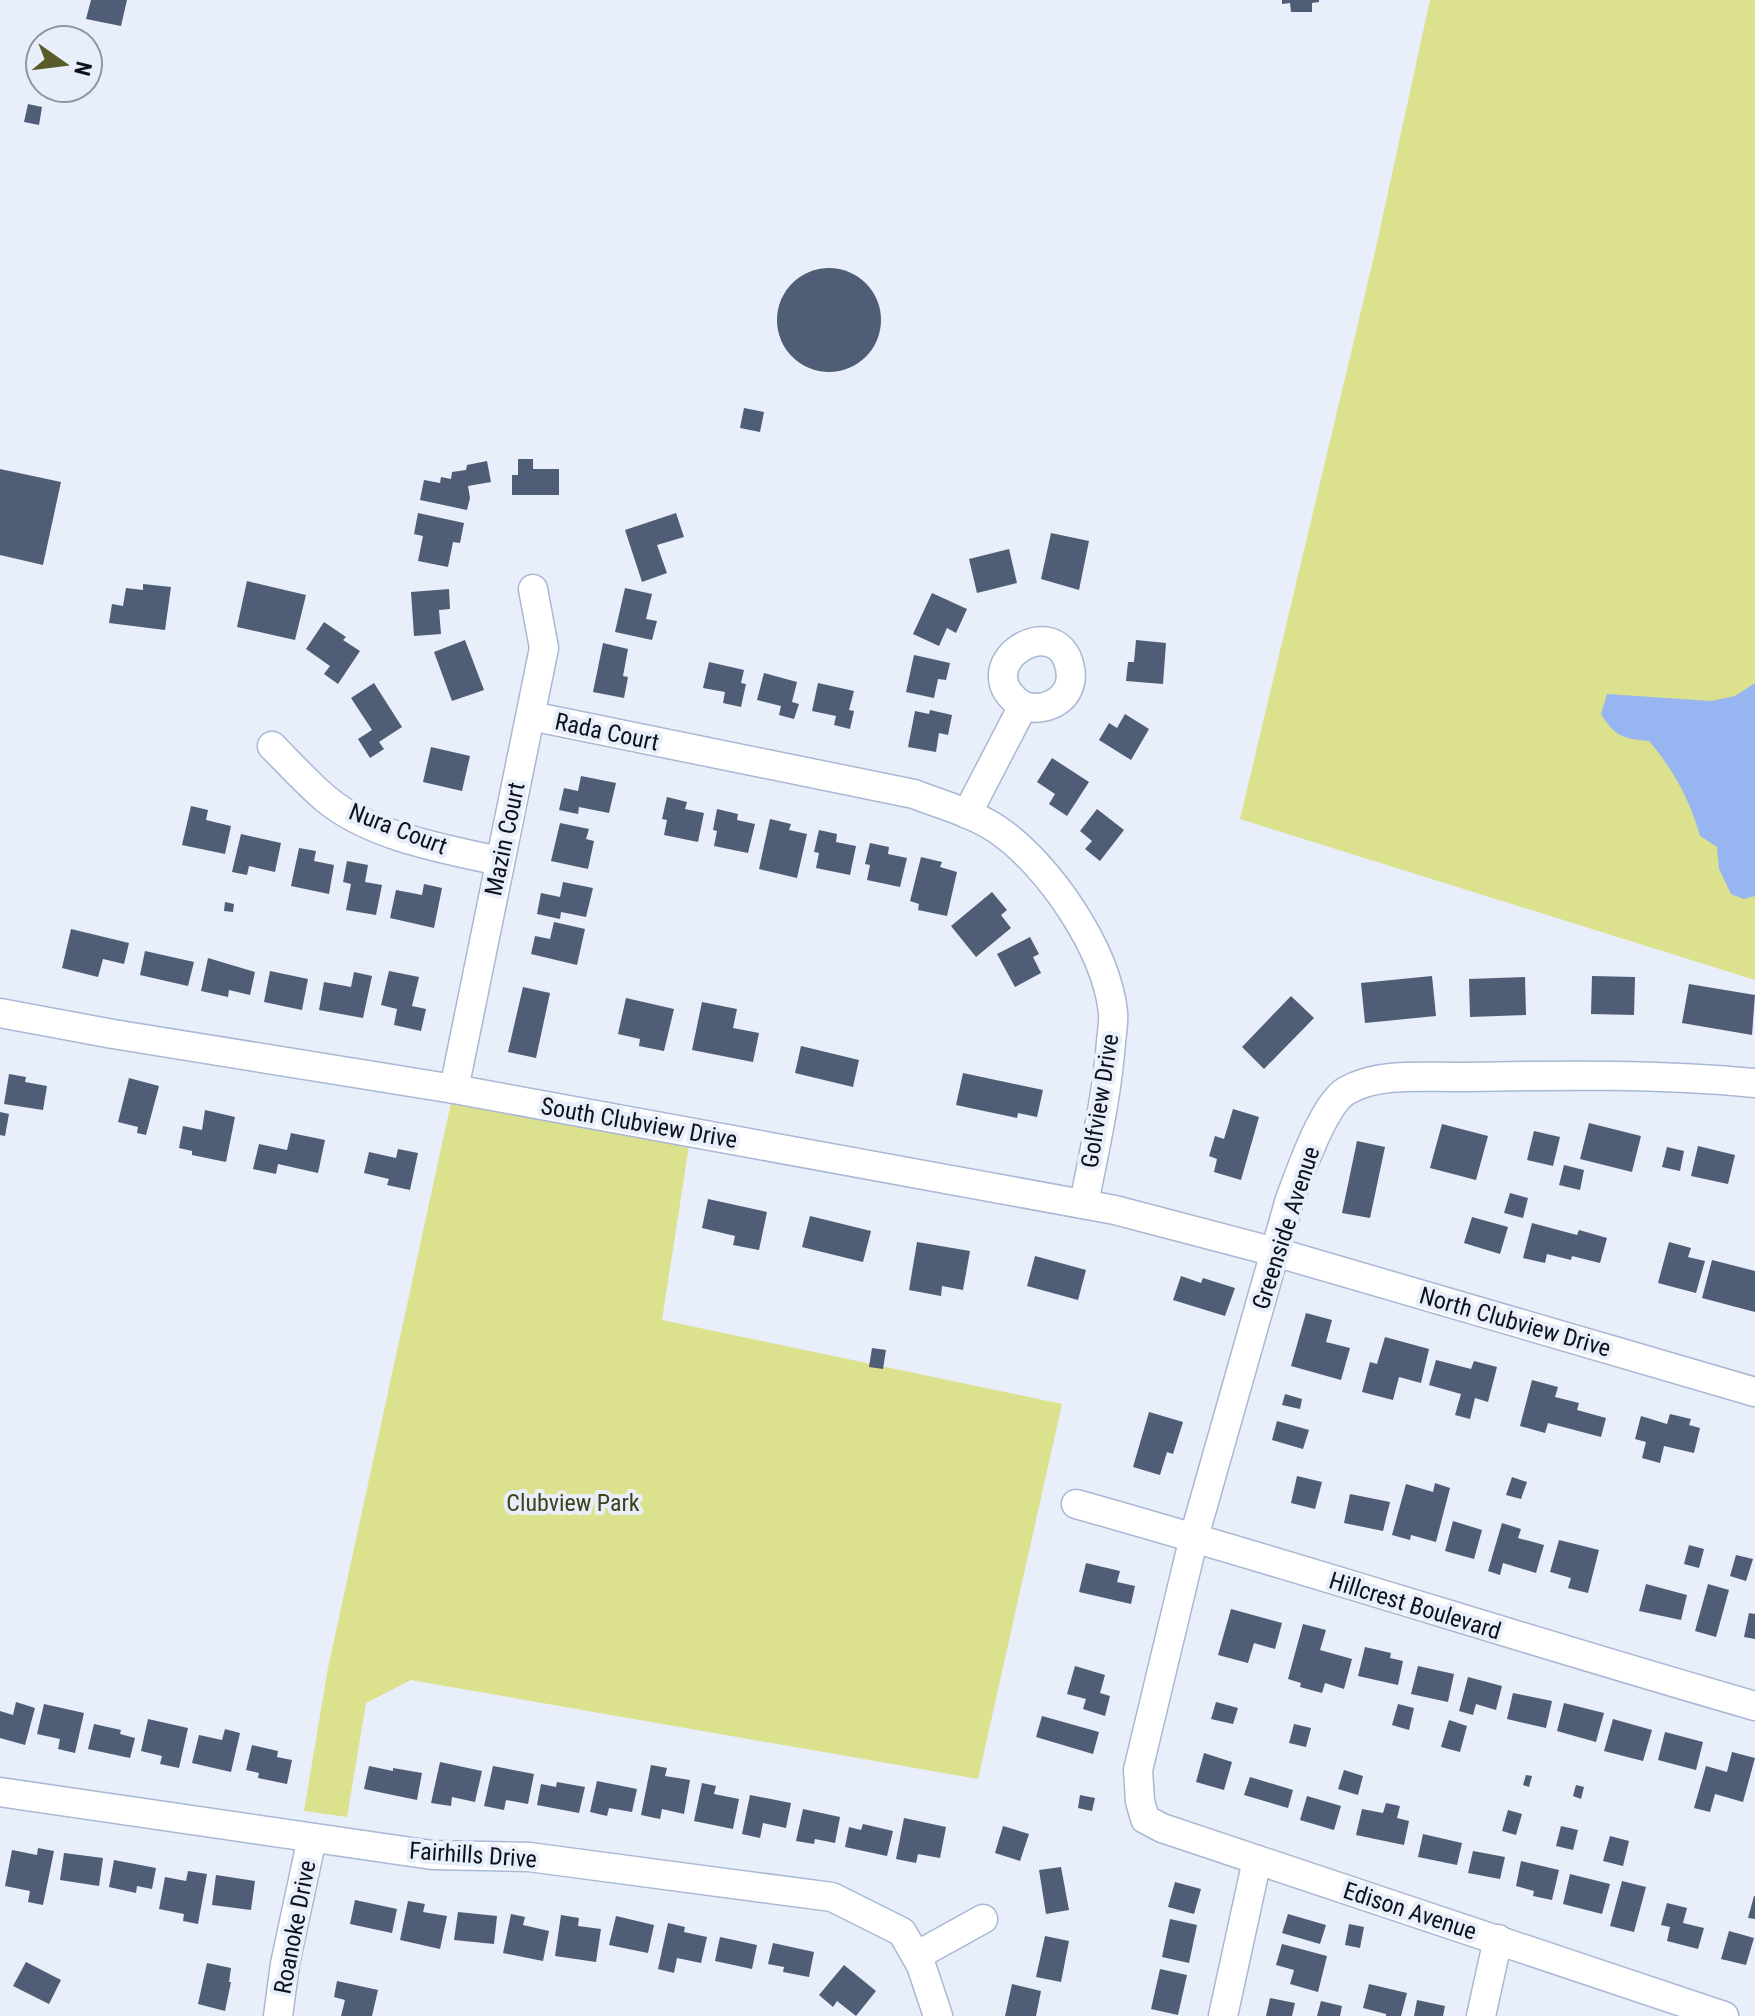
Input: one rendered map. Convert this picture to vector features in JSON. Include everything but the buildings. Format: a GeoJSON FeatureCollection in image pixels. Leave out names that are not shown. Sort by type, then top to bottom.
{"type":"FeatureCollection","features":[{"type":"Feature","properties":{"kind":"street","name":"Mazin Court"},"geometry":{"type":"LineString","coordinates":[[454,1089],[544,648],[533,589]]}},
{"type":"Feature","properties":{"kind":"street"},"geometry":{"type":"LineString","coordinates":[[967,814],[1023,706]]}},
{"type":"Feature","properties":{"kind":"street","name":"Rada Court"},"geometry":{"type":"LineString","coordinates":[[531,716],[683,748]]}},
{"type":"Feature","properties":{"kind":"street","name":"Nura Court"},"geometry":{"type":"LineString","coordinates":[[272,746],[327,800],[362,821],[425,845],[499,861]]}},
{"type":"Feature","properties":{"kind":"street","name":"Golfview Drive"},"geometry":{"type":"LineString","coordinates":[[683,748],[914,794],[967,814],[996,828],[1017,845],[1064,898],[1099,960],[1113,1012],[1109,1068],[1084,1204]]}},
{"type":"Feature","properties":{"kind":"street","name":"South Clubview Drive"},"geometry":{"type":"LineString","coordinates":[[0,1013],[454,1089],[1084,1204],[1275,1252]]}},
{"type":"Feature","properties":{"kind":"street","name":"Greenside Avenue"},"geometry":{"type":"LineString","coordinates":[[1138,1770],[1194,1537],[1275,1252],[1300,1170],[1322,1121],[1345,1091],[1380,1079],[1602,1074],[1755,1083]]}},
{"type":"Feature","properties":{"kind":"street","name":"North Clubview Drive"},"geometry":{"type":"LineString","coordinates":[[1275,1252],[1755,1392]]}},
{"type":"Feature","properties":{"kind":"street","name":"Hillcrest Boulevard"},"geometry":{"type":"LineString","coordinates":[[1076,1504],[1755,1706]]}},
{"type":"Feature","properties":{"kind":"street","name":"Edison Avenue"},"geometry":{"type":"LineString","coordinates":[[1138,1770],[1140,1801],[1145,1819],[1162,1828],[1724,2016]]}},
{"type":"Feature","properties":{"kind":"street","name":"Fairhills Drive"},"geometry":{"type":"LineString","coordinates":[[0,1792],[432,1855],[529,1857],[832,1897],[902,1932],[919,1960]]}},
{"type":"Feature","properties":{"kind":"street","name":"Roanoke Drive"},"geometry":{"type":"LineString","coordinates":[[278,2016],[285,1964],[312,1838]]}},
{"type":"Feature","properties":{"kind":"street"},"geometry":{"type":"LineString","coordinates":[[1223,2016],[1257,1860]]}},
{"type":"Feature","properties":{"kind":"street"},"geometry":{"type":"LineString","coordinates":[[938,2016],[919,1960],[983,1919]]}},
{"type":"Feature","properties":{"kind":"street"},"geometry":{"type":"LineString","coordinates":[[1481,2016],[1498,1939]]}},
{"type":"Feature","properties":{"kind":"green space"},"geometry":{"type":"Polygon","coordinates":[[[1430,0],[1755,0],[1755,980],[1240,819],[1375,252],[1430,0]]]}},
{"type":"Feature","properties":{"kind":"green space","name":"Clubview Park"},"geometry":{"type":"Polygon","coordinates":[[[454,1089],[691,1133],[662,1320],[1062,1404],[978,1779],[411,1680],[366,1703],[347,1817],[304,1811],[328,1668],[454,1089]]]}},
{"type":"Feature","properties":{"kind":"water"},"geometry":{"type":"Polygon","coordinates":[[[1755,683],[1755,896],[1744,899],[1731,894],[1719,869],[1717,847],[1700,836],[1686,798],[1658,752],[1649,741],[1615,732],[1601,714],[1607,694],[1711,701],[1735,696],[1755,683]]]}}]}
